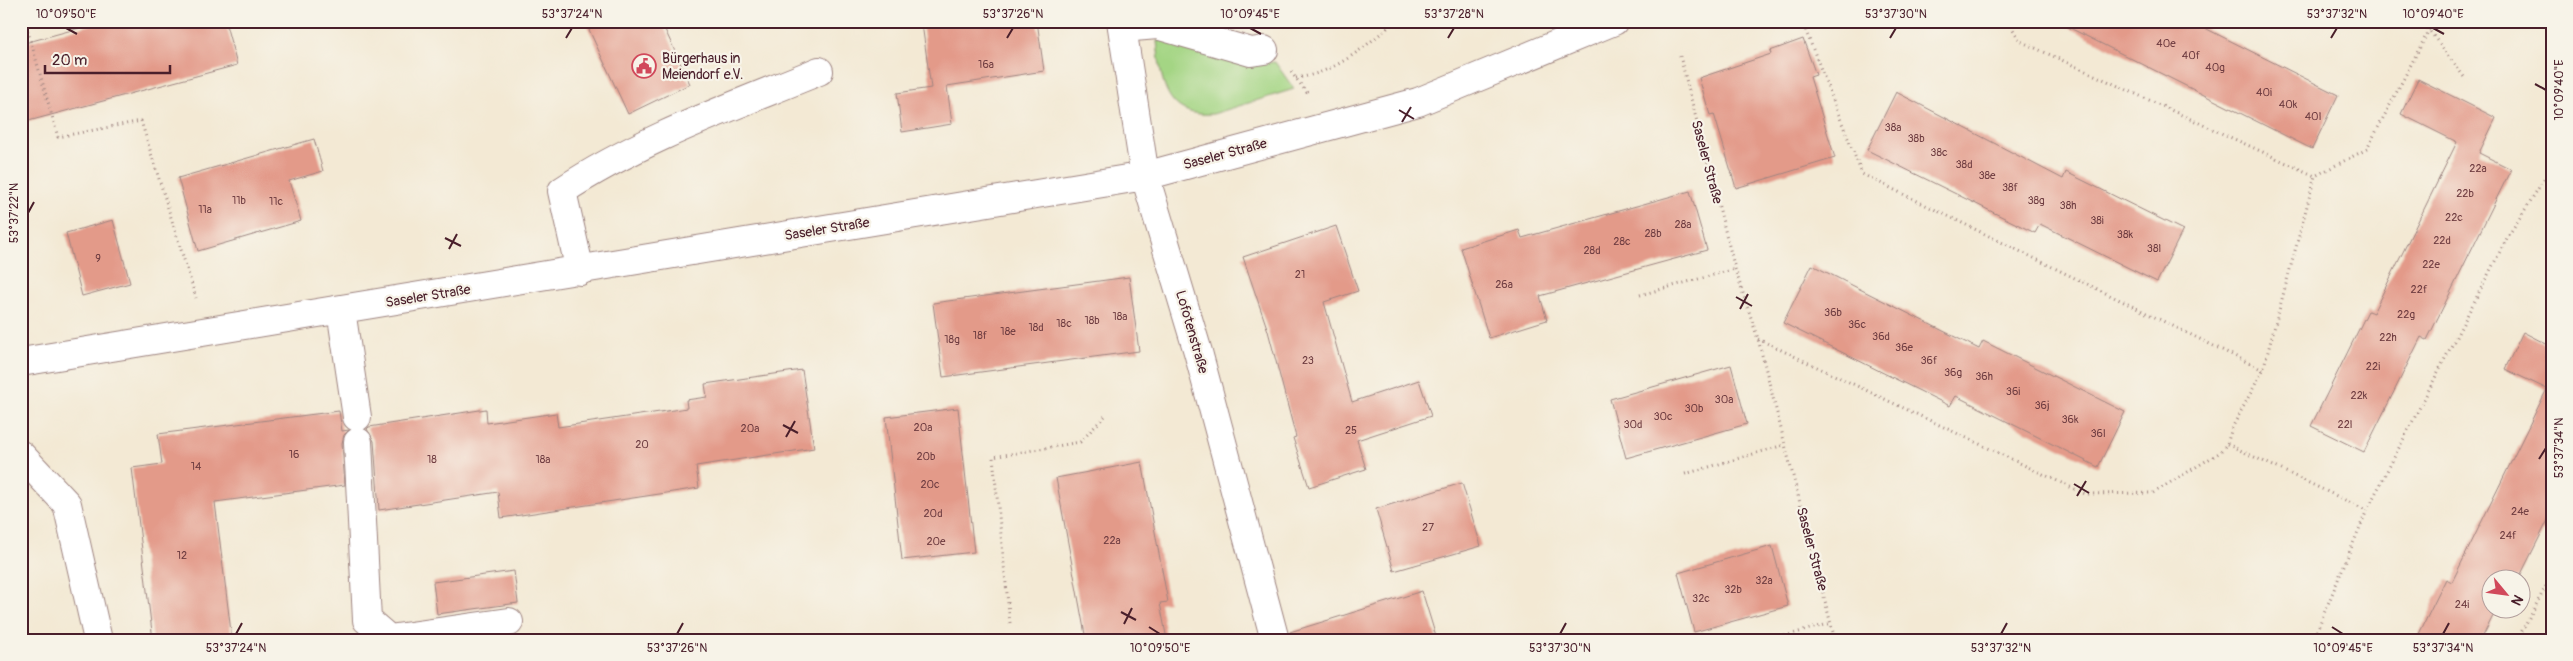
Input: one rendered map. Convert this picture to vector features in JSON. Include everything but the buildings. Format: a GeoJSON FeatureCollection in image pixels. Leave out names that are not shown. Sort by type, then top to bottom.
{"type":"FeatureCollection","features":[{"type":"Feature","properties":{"kind":"street","name":"Saseler Straße"},"geometry":{"type":"LineString","coordinates":[[21,362],[208,333],[1145,176],[1418,102],[1614,21]]}},
{"type":"Feature","properties":{"kind":"street","name":"Lofotenstraße"},"geometry":{"type":"LineString","coordinates":[[1121,24],[1145,176],[1200,360],[1275,640]]}},
{"type":"Feature","properties":{"kind":"street"},"geometry":{"type":"LineString","coordinates":[[1121,24],[1157,25],[1251,52],[1264,50]]}},
{"type":"Feature","properties":{"kind":"street"},"geometry":{"type":"LineString","coordinates":[[580,271],[562,191],[588,174],[678,130],[819,71]]}},
{"type":"Feature","properties":{"kind":"street"},"geometry":{"type":"LineString","coordinates":[[341,310],[357,430],[367,620],[389,639],[509,622]]}},
{"type":"Feature","properties":{"kind":"street"},"geometry":{"type":"LineString","coordinates":[[21,455],[67,504],[98,640]]}},
{"type":"Feature","properties":{"kind":"path"},"geometry":{"type":"LineString","coordinates":[[25,21],[58,137],[141,121],[208,333]]}},
{"type":"Feature","properties":{"kind":"path"},"geometry":{"type":"LineString","coordinates":[[1296,78],[1315,75],[1330,69],[1350,57],[1396,21]]}},
{"type":"Feature","properties":{"kind":"path"},"geometry":{"type":"LineString","coordinates":[[1802,21],[1862,174],[2263,370]]}},
{"type":"Feature","properties":{"kind":"path"},"geometry":{"type":"LineString","coordinates":[[2008,21],[2020,41],[2315,176]]}},
{"type":"Feature","properties":{"kind":"path"},"geometry":{"type":"LineString","coordinates":[[2420,21],[2429,30],[2464,77]]}},
{"type":"Feature","properties":{"kind":"path"},"geometry":{"type":"LineString","coordinates":[[1758,339],[2085,494],[2152,493],[2219,453],[2227,444],[2232,428],[2263,370],[2315,176],[2367,149],[2429,30],[2450,21]]}},
{"type":"Feature","properties":{"kind":"path","name":"Saseler Straße"},"geometry":{"type":"LineString","coordinates":[[1680,56],[1735,269],[1758,339],[1835,640]]}},
{"type":"Feature","properties":{"kind":"path"},"geometry":{"type":"LineString","coordinates":[[2313,640],[2366,510],[2507,238],[2552,167]]}},
{"type":"Feature","properties":{"kind":"path"},"geometry":{"type":"LineString","coordinates":[[1640,295],[1735,269]]}},
{"type":"Feature","properties":{"kind":"path"},"geometry":{"type":"LineString","coordinates":[[1010,623],[993,457],[1080,442],[1106,415]]}},
{"type":"Feature","properties":{"kind":"path"},"geometry":{"type":"LineString","coordinates":[[2227,444],[2366,510]]}},
{"type":"Feature","properties":{"kind":"path"},"geometry":{"type":"LineString","coordinates":[[1684,474],[1784,445]]}},
{"type":"Feature","properties":{"kind":"path"},"geometry":{"type":"LineString","coordinates":[[2517,640],[2552,575]]}},
{"type":"Feature","properties":{"kind":"path"},"geometry":{"type":"LineString","coordinates":[[1770,640],[1832,623]]}},
{"type":"Feature","properties":{"kind":"green space"},"geometry":{"type":"Polygon","coordinates":[[[1165,39],[1265,63],[1275,62],[1294,89],[1213,114],[1197,114],[1184,110],[1168,94],[1164,82],[1157,41],[1165,39]]]}},
{"type":"Feature","properties":{"kind":"place","name":"Bürgerhaus in Meiendorf e.V."},"geometry":{"type":"Point","coordinates":[644,66]}}]}
